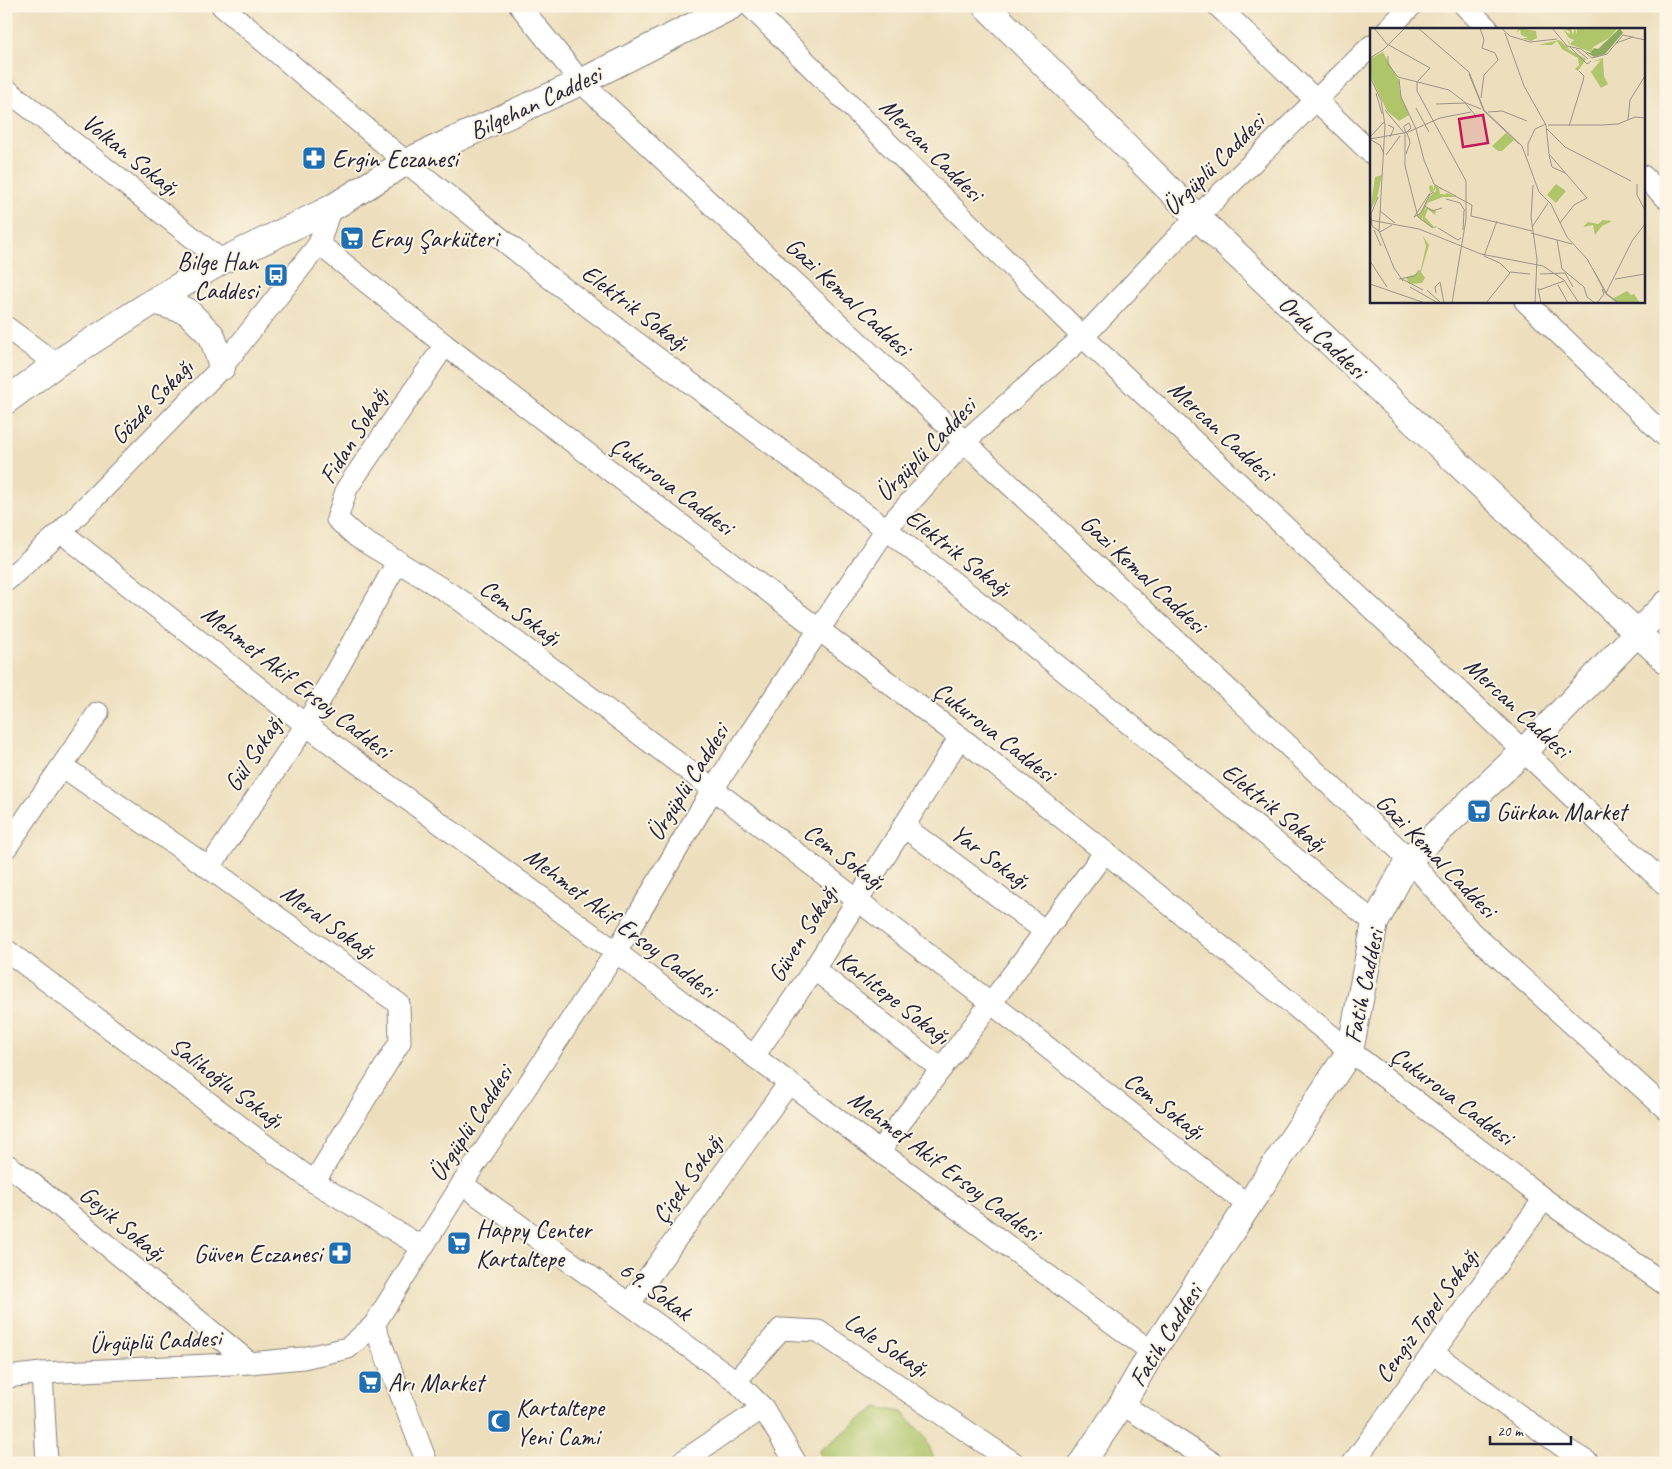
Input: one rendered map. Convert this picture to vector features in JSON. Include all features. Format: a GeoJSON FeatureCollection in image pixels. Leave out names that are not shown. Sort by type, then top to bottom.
{"type":"FeatureCollection","features":[{"type":"Feature","properties":{"kind":"street","name":"Elektrik Sokağı"},"geometry":{"type":"LineString","coordinates":[[222,6],[406,162],[550,278],[886,530],[1014,630],[1375,923]]}},
{"type":"Feature","properties":{"kind":"street","name":"Gazi Kemal Caddesi"},"geometry":{"type":"LineString","coordinates":[[520,6],[581,82],[1409,859],[1471,932],[1666,1109]]}},
{"type":"Feature","properties":{"kind":"street","name":"Bilgehan Caddesi"},"geometry":{"type":"LineString","coordinates":[[6,401],[56,364],[154,301],[222,261],[330,209],[406,162],[581,82],[732,6]]}},
{"type":"Feature","properties":{"kind":"street","name":"Mercan Caddesi"},"geometry":{"type":"LineString","coordinates":[[750,6],[1083,337],[1666,885]]}},
{"type":"Feature","properties":{"kind":"street","name":"Ordu Caddesi"},"geometry":{"type":"LineString","coordinates":[[986,6],[1197,217],[1666,660]]}},
{"type":"Feature","properties":{"kind":"street"},"geometry":{"type":"LineString","coordinates":[[1218,6],[1370,152]]}},
{"type":"Feature","properties":{"kind":"street"},"geometry":{"type":"LineString","coordinates":[[1389,28],[1411,6]]}},
{"type":"Feature","properties":{"kind":"street"},"geometry":{"type":"LineString","coordinates":[[1465,6],[1487,28]]}},
{"type":"Feature","properties":{"kind":"street","name":"Ürgüplü Caddesi"},"geometry":{"type":"LineString","coordinates":[[6,1377],[42,1373],[250,1363],[303,1358],[348,1348],[374,1325],[462,1184],[616,952],[713,789],[886,530],[964,442],[1083,337],[1197,217],[1370,47]]}},
{"type":"Feature","properties":{"kind":"street","name":"Volkan Sokağı"},"geometry":{"type":"LineString","coordinates":[[6,89],[222,261]]}},
{"type":"Feature","properties":{"kind":"street"},"geometry":{"type":"LineString","coordinates":[[1644,177],[1666,198]]}},
{"type":"Feature","properties":{"kind":"street"},"geometry":{"type":"LineString","coordinates":[[319,244],[330,209]]}},
{"type":"Feature","properties":{"kind":"street","name":"Çukurova Caddesi"},"geometry":{"type":"LineString","coordinates":[[319,244],[445,345],[960,737],[1350,1051],[1544,1199],[1666,1285]]}},
{"type":"Feature","properties":{"kind":"street","name":"Gözde Sokağı"},"geometry":{"type":"LineString","coordinates":[[6,581],[61,532],[222,367],[319,244]]}},
{"type":"Feature","properties":{"kind":"street"},"geometry":{"type":"LineString","coordinates":[[154,301],[187,311],[212,336],[222,367]]}},
{"type":"Feature","properties":{"kind":"street"},"geometry":{"type":"LineString","coordinates":[[1526,302],[1666,436]]}},
{"type":"Feature","properties":{"kind":"street"},"geometry":{"type":"LineString","coordinates":[[6,327],[56,364]]}},
{"type":"Feature","properties":{"kind":"street","name":"Fidan Sokağı"},"geometry":{"type":"LineString","coordinates":[[398,561],[357,537],[337,519],[347,488],[445,345]]}},
{"type":"Feature","properties":{"kind":"street","name":"Mehmet Akif Ersoy Caddesi"},"geometry":{"type":"LineString","coordinates":[[61,532],[306,725],[616,952],[879,1151],[1152,1352]]}},
{"type":"Feature","properties":{"kind":"street","name":"Gül Sokağı"},"geometry":{"type":"LineString","coordinates":[[209,868],[306,725],[398,561]]}},
{"type":"Feature","properties":{"kind":"street","name":"Cem Sokağı"},"geometry":{"type":"LineString","coordinates":[[398,561],[459,599],[713,789],[991,1003],[1249,1206]]}},
{"type":"Feature","properties":{"kind":"street","name":"Fatih Caddesi"},"geometry":{"type":"LineString","coordinates":[[1082,1463],[1122,1404],[1152,1352],[1350,1051],[1375,923],[1409,859],[1524,750],[1666,604]]}},
{"type":"Feature","properties":{"kind":"street"},"geometry":{"type":"LineString","coordinates":[[6,848],[98,713]]}},
{"type":"Feature","properties":{"kind":"street","name":"Güven Sokağı"},"geometry":{"type":"LineString","coordinates":[[754,1056],[814,969],[856,899],[960,737]]}},
{"type":"Feature","properties":{"kind":"street","name":"Meral Sokağı"},"geometry":{"type":"LineString","coordinates":[[62,766],[399,1004],[400,1042],[314,1182]]}},
{"type":"Feature","properties":{"kind":"street","name":"Yar Sokağı"},"geometry":{"type":"LineString","coordinates":[[904,826],[1045,931]]}},
{"type":"Feature","properties":{"kind":"street"},"geometry":{"type":"LineString","coordinates":[[879,1151],[1105,852]]}},
{"type":"Feature","properties":{"kind":"street","name":"Salihoğlu Sokağı"},"geometry":{"type":"LineString","coordinates":[[6,950],[314,1182],[422,1247]]}},
{"type":"Feature","properties":{"kind":"street","name":"Karlıtepe Sokağı"},"geometry":{"type":"LineString","coordinates":[[814,969],[941,1069]]}},
{"type":"Feature","properties":{"kind":"street","name":"Çiçek Sokağı"},"geometry":{"type":"LineString","coordinates":[[629,1304],[789,1083]]}},
{"type":"Feature","properties":{"kind":"street","name":"Geyik Sokağı"},"geometry":{"type":"LineString","coordinates":[[6,1164],[28,1180],[250,1363]]}},
{"type":"Feature","properties":{"kind":"street"},"geometry":{"type":"LineString","coordinates":[[6,1182],[28,1180]]}},
{"type":"Feature","properties":{"kind":"street","name":"69. Sokak"},"geometry":{"type":"LineString","coordinates":[[462,1184],[736,1381],[763,1408],[796,1463]]}},
{"type":"Feature","properties":{"kind":"street","name":"Cengiz Topel Sokağı"},"geometry":{"type":"LineString","coordinates":[[1353,1463],[1544,1199]]}},
{"type":"Feature","properties":{"kind":"street"},"geometry":{"type":"LineString","coordinates":[[374,1325],[426,1463]]}},
{"type":"Feature","properties":{"kind":"street","name":"Lale Sokağı"},"geometry":{"type":"LineString","coordinates":[[736,1381],[781,1329],[818,1331],[1014,1463]]}},
{"type":"Feature","properties":{"kind":"street"},"geometry":{"type":"LineString","coordinates":[[1433,1353],[1562,1456],[1589,1463]]}},
{"type":"Feature","properties":{"kind":"street"},"geometry":{"type":"LineString","coordinates":[[42,1373],[47,1463]]}},
{"type":"Feature","properties":{"kind":"street"},"geometry":{"type":"LineString","coordinates":[[1122,1404],[1213,1463]]}},
{"type":"Feature","properties":{"kind":"street"},"geometry":{"type":"LineString","coordinates":[[680,1463],[763,1408]]}},
{"type":"Feature","properties":{"kind":"green space"},"geometry":{"type":"Polygon","coordinates":[[[877,1407],[902,1412],[925,1437],[936,1463],[824,1463],[819,1451],[877,1407]]]}},
{"type":"Feature","properties":{"kind":"place","name":"Ergin Eczanesi"},"geometry":{"type":"Point","coordinates":[314,158]}},
{"type":"Feature","properties":{"kind":"place","name":"Eray Şarküteri"},"geometry":{"type":"Point","coordinates":[352,238]}},
{"type":"Feature","properties":{"kind":"place","name":"Bilge Han Caddesi"},"geometry":{"type":"Point","coordinates":[276,275]}},
{"type":"Feature","properties":{"kind":"place","name":"Gürkan Market"},"geometry":{"type":"Point","coordinates":[1479,811]}},
{"type":"Feature","properties":{"kind":"place","name":"Happy Center Kartaltepe"},"geometry":{"type":"Point","coordinates":[459,1243]}},
{"type":"Feature","properties":{"kind":"place","name":"Güven Eczanesi"},"geometry":{"type":"Point","coordinates":[340,1253]}},
{"type":"Feature","properties":{"kind":"place","name":"Arı Market"},"geometry":{"type":"Point","coordinates":[370,1382]}},
{"type":"Feature","properties":{"kind":"place","name":"Kartaltepe Yeni Cami"},"geometry":{"type":"Point","coordinates":[499,1421]}}]}
